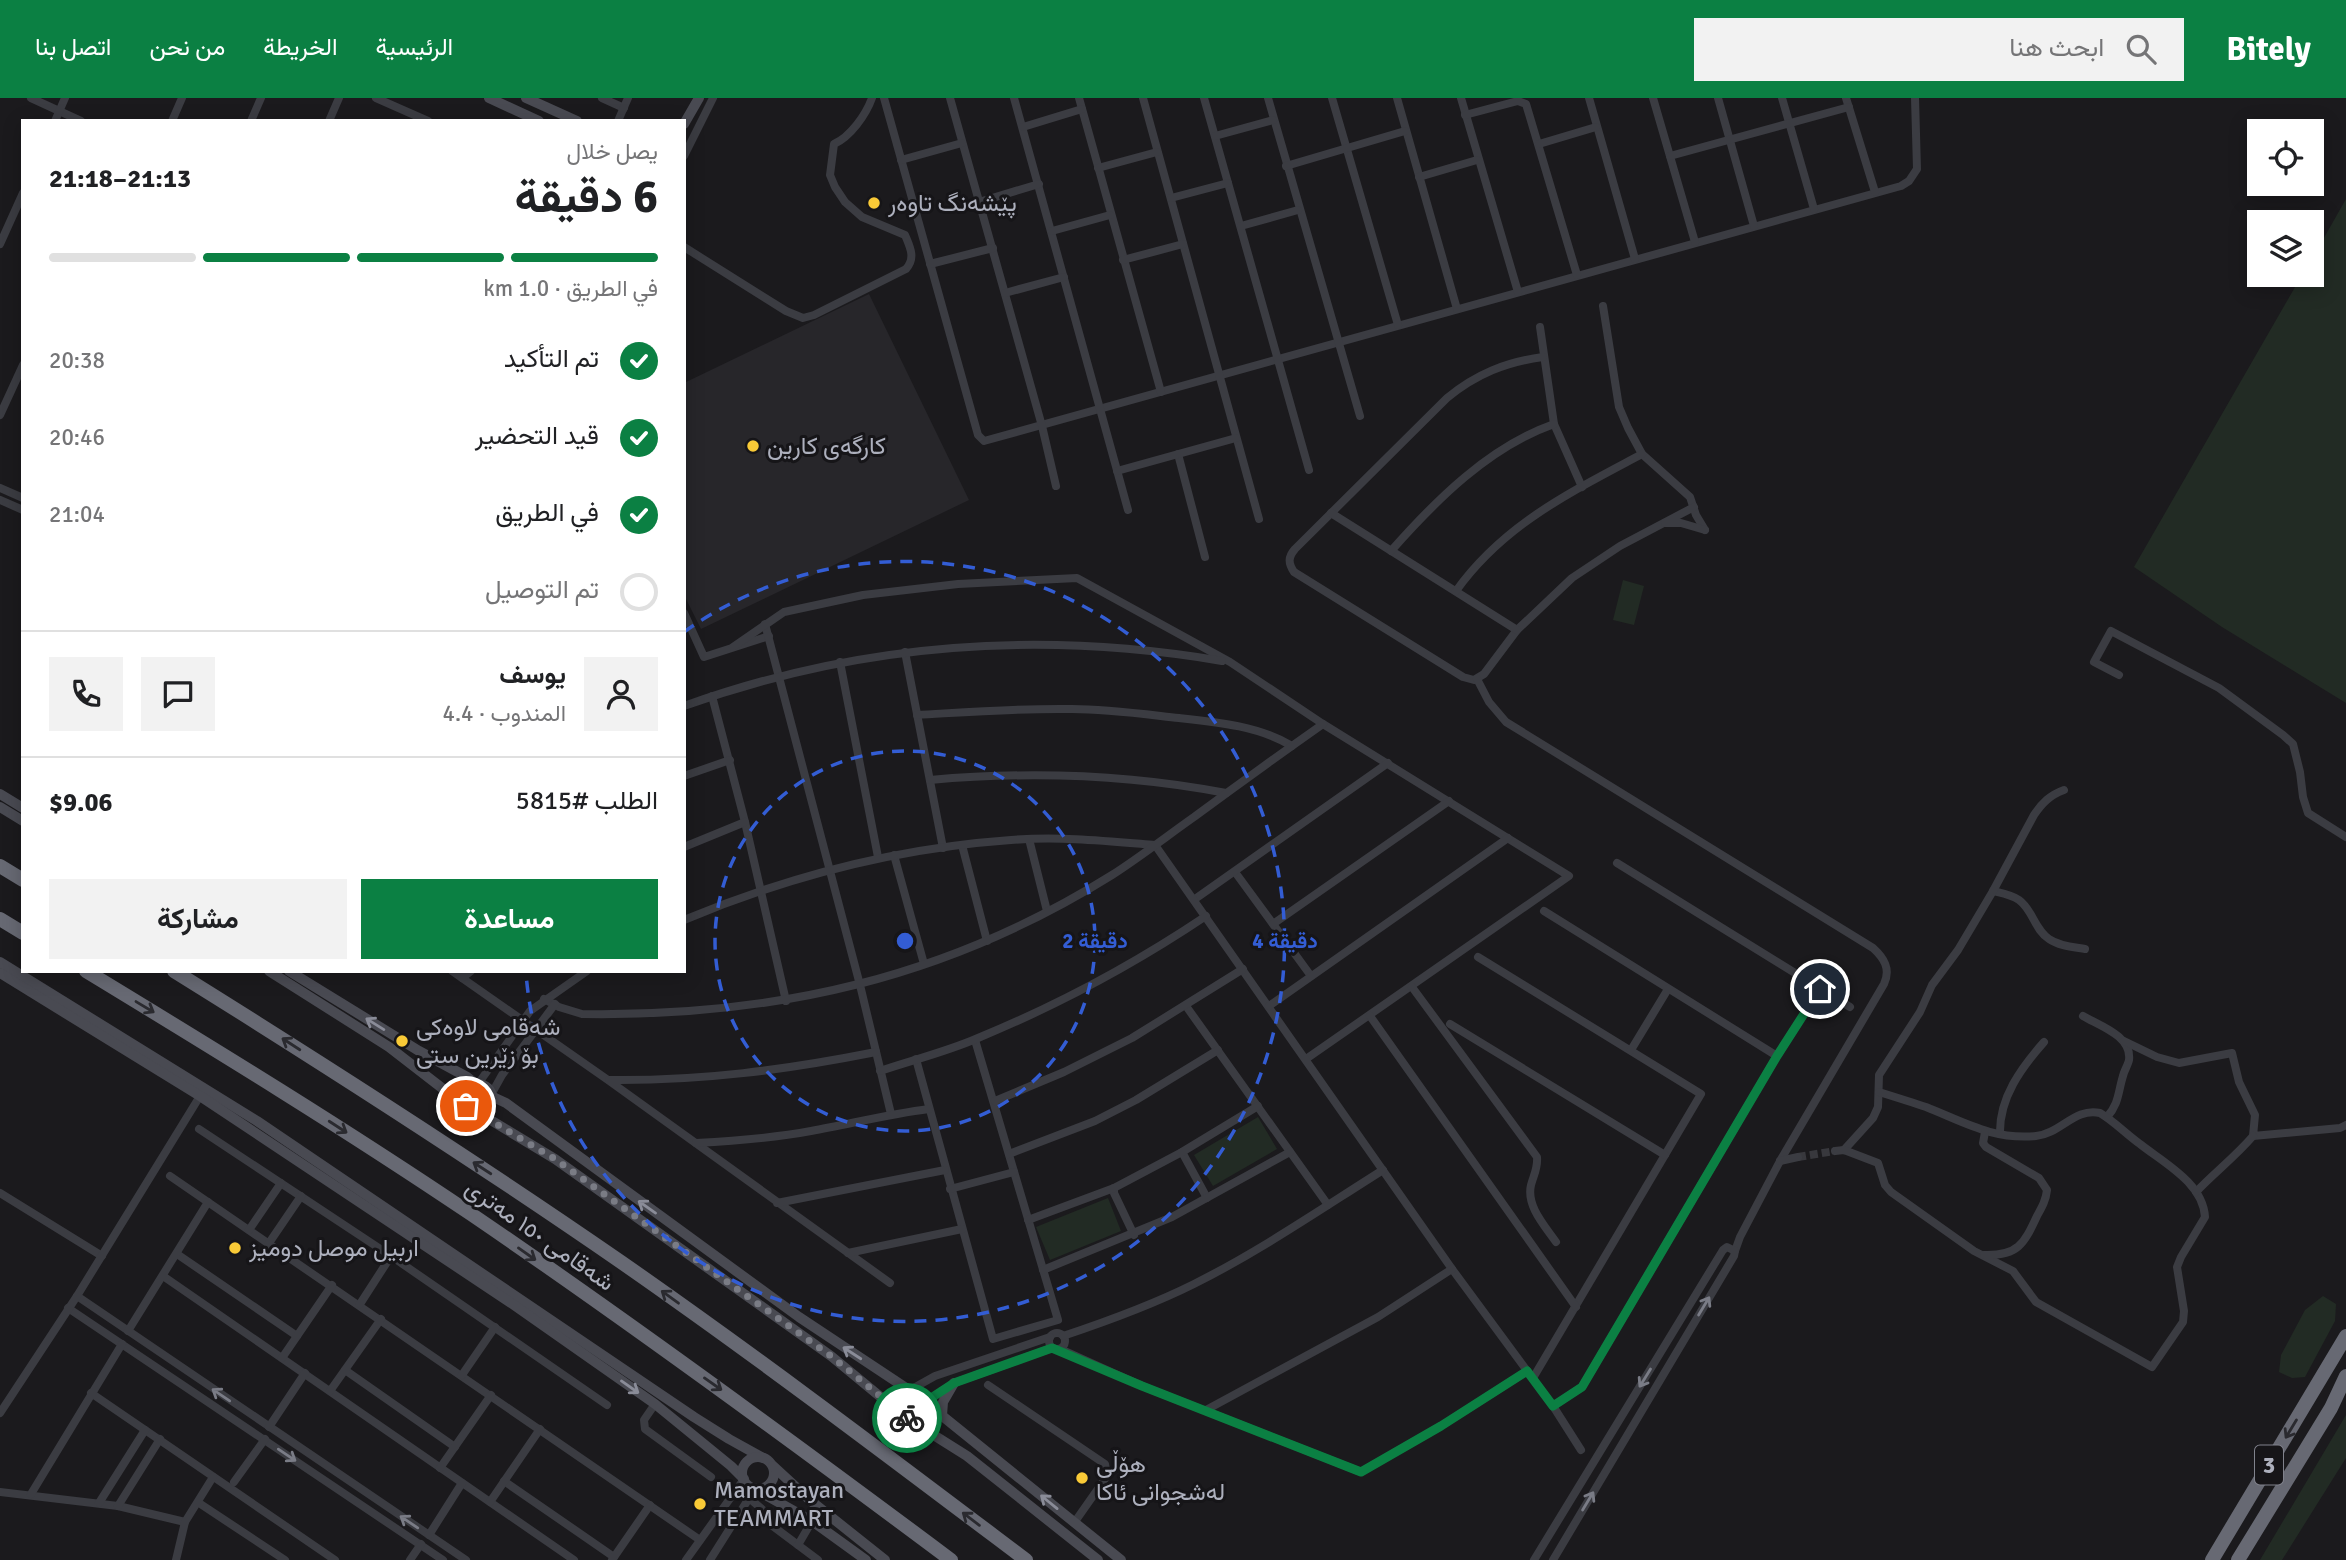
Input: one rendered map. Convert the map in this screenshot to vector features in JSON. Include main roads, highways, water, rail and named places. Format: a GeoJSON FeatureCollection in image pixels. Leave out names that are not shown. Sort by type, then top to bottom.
{"type":"FeatureCollection","features":[{"type":"Feature","properties":{"kind":"highway"},"geometry":{"type":"LineString","coordinates":[[0,866],[21,879]]}},
{"type":"Feature","properties":{"kind":"highway"},"geometry":{"type":"LineString","coordinates":[[0,919],[21,932]]}},
{"type":"Feature","properties":{"kind":"highway","name":"شەقامی ١٥٠ مەتری"},"geometry":{"type":"LineString","coordinates":[[89,973],[216,1050],[471,1215],[727,1394],[951,1560]]}},
{"type":"Feature","properties":{"kind":"highway","name":"شەقامی ١٥٠ مەتری"},"geometry":{"type":"LineString","coordinates":[[177,973],[409,1120],[622,1263],[798,1389],[1026,1560]]}},
{"type":"Feature","properties":{"kind":"highway","name":"3"},"geometry":{"type":"LineString","coordinates":[[2212,1560],[2346,1336]]}},
{"type":"Feature","properties":{"kind":"highway","name":"3"},"geometry":{"type":"LineString","coordinates":[[2238,1560],[2331,1408],[2345,1378]]}},
{"type":"Feature","properties":{"kind":"tunnel"},"geometry":{"type":"LineString","coordinates":[[1798,1157],[1835,1151]]}},
{"type":"Feature","properties":{"kind":"place","name":"پێشەنگ تاوەر"},"geometry":{"type":"Point","coordinates":[874,203]}},
{"type":"Feature","properties":{"kind":"place","name":"کارگەی کارین"},"geometry":{"type":"Point","coordinates":[753,446]}},
{"type":"Feature","properties":{"kind":"place","name":"شەقامی لاوەکی بۆ زێرین ستی"},"geometry":{"type":"Point","coordinates":[402,1041]}},
{"type":"Feature","properties":{"kind":"place","name":"اربيل موصل دوميز"},"geometry":{"type":"Point","coordinates":[235,1248]}},
{"type":"Feature","properties":{"kind":"place","name":"هۆڵی لەشجوانی ئاکا"},"geometry":{"type":"Point","coordinates":[1082,1478]}},
{"type":"Feature","properties":{"kind":"place","name":"Mamostayan TEAMMART"},"geometry":{"type":"Point","coordinates":[700,1504]}}]}
